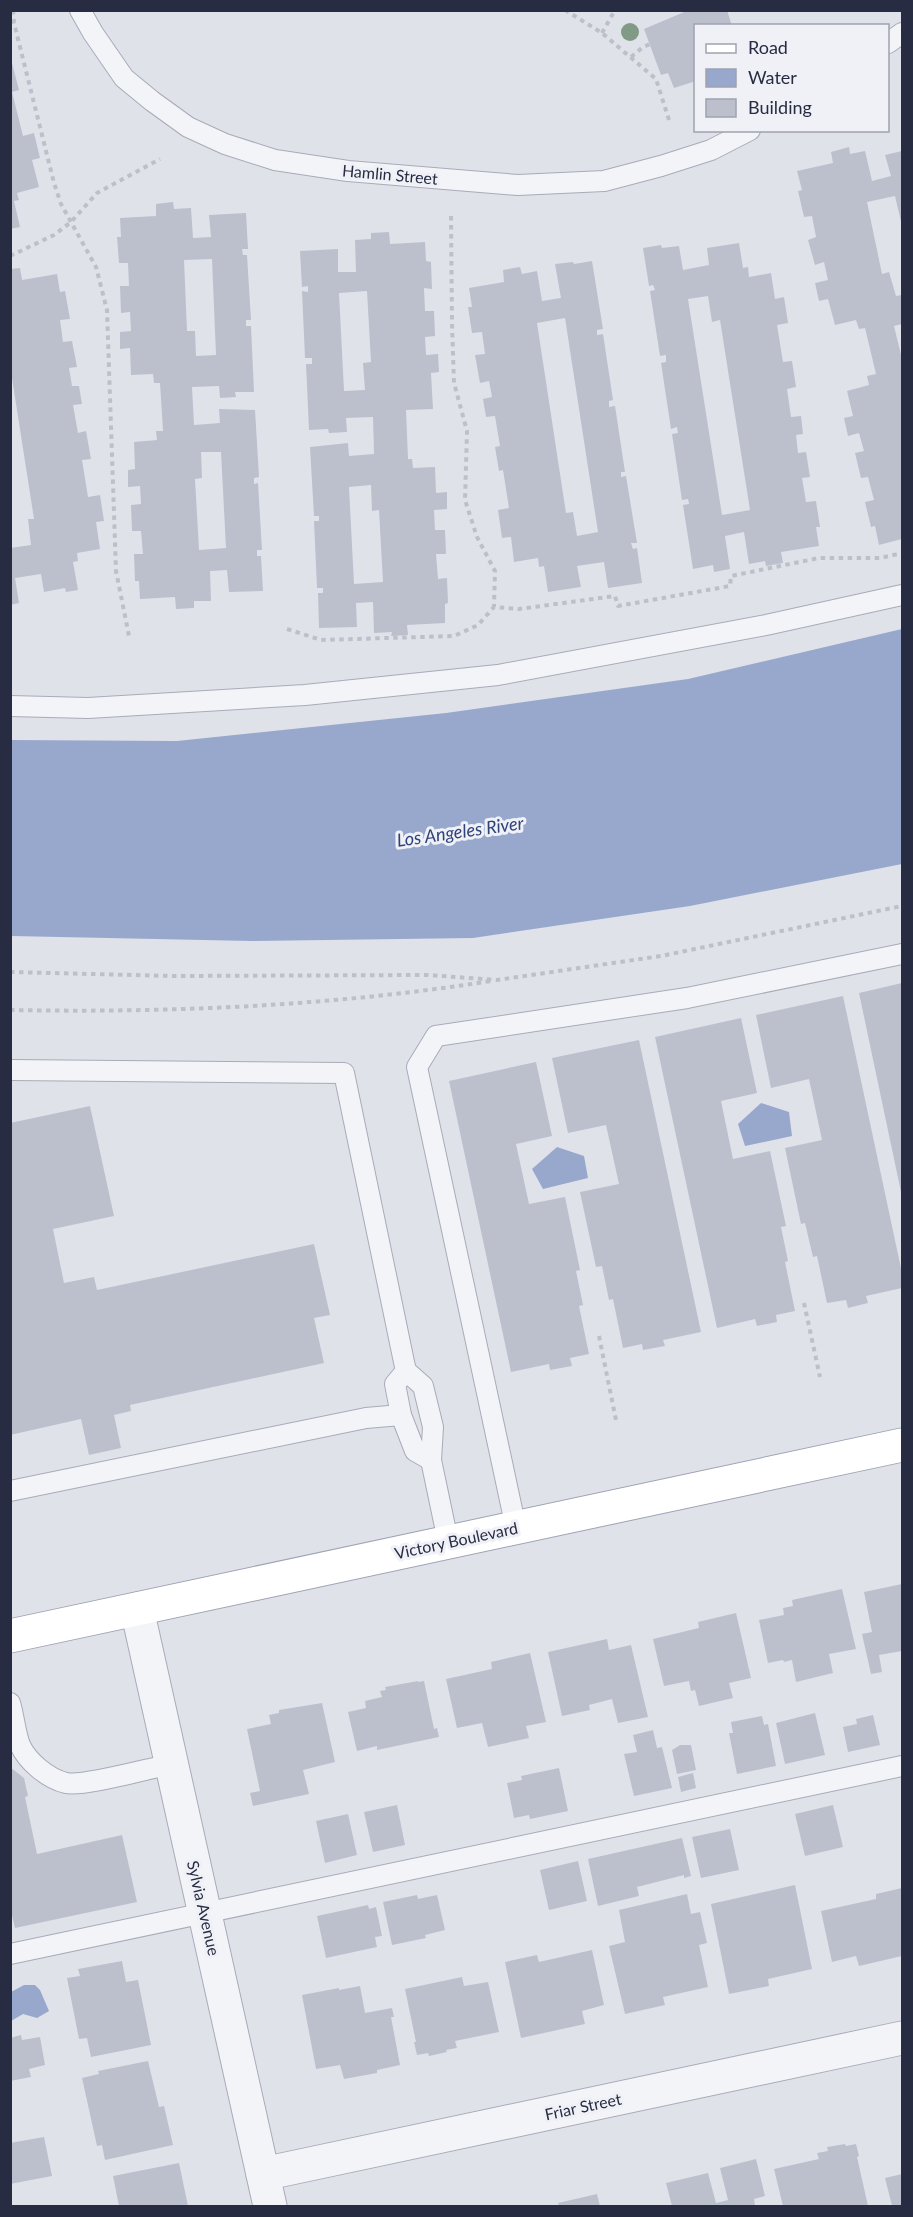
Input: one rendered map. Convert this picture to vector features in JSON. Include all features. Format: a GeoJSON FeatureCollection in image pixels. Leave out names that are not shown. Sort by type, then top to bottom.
{"type":"FeatureCollection","features":[{"type":"Feature","properties":{"kind":"main road","name":"Victory Boulevard"},"geometry":{"type":"LineString","coordinates":[[10,1636],[903,1445]]}},
{"type":"Feature","properties":{"kind":"street","name":"Sylvia Avenue"},"geometry":{"type":"LineString","coordinates":[[137,1609],[270,2206]]}},
{"type":"Feature","properties":{"kind":"street","name":"Friar Street"},"geometry":{"type":"LineString","coordinates":[[263,2174],[903,2038]]}},
{"type":"Feature","properties":{"kind":"lane","name":"Hamlin Street"},"geometry":{"type":"LineString","coordinates":[[80,10],[124,78],[152,101],[188,128],[225,144],[275,160],[348,171],[518,185],[604,181],[711,150],[746,132]]}},
{"type":"Feature","properties":{"kind":"lane"},"geometry":{"type":"LineString","coordinates":[[889,42],[903,33]]}},
{"type":"Feature","properties":{"kind":"lane"},"geometry":{"type":"LineString","coordinates":[[10,706],[88,708],[271,697],[498,675],[766,625],[903,595]]}},
{"type":"Feature","properties":{"kind":"lane"},"geometry":{"type":"LineString","coordinates":[[516,1527],[417,1067],[436,1036],[687,998],[903,954]]}},
{"type":"Feature","properties":{"kind":"lane"},"geometry":{"type":"LineString","coordinates":[[10,1070],[344,1073],[406,1371],[423,1386],[434,1427],[431,1460],[448,1541]]}},
{"type":"Feature","properties":{"kind":"lane"},"geometry":{"type":"LineString","coordinates":[[406,1371],[395,1384],[401,1415],[415,1451],[431,1460]]}},
{"type":"Feature","properties":{"kind":"lane"},"geometry":{"type":"LineString","coordinates":[[10,1491],[366,1418],[401,1415]]}},
{"type":"Feature","properties":{"kind":"lane"},"geometry":{"type":"LineString","coordinates":[[10,1703],[20,1744],[30,1760],[51,1777],[67,1784],[93,1781],[172,1764]]}},
{"type":"Feature","properties":{"kind":"lane"},"geometry":{"type":"LineString","coordinates":[[10,1954],[903,1766]]}},
{"type":"Feature","properties":{"kind":"path"},"geometry":{"type":"LineString","coordinates":[[14,10],[14,23],[54,183],[61,204],[96,267],[107,310],[116,571],[129,636]]}},
{"type":"Feature","properties":{"kind":"path"},"geometry":{"type":"LineString","coordinates":[[565,10],[602,33],[656,79],[669,120]]}},
{"type":"Feature","properties":{"kind":"path"},"geometry":{"type":"LineString","coordinates":[[602,33],[615,10]]}},
{"type":"Feature","properties":{"kind":"path"},"geometry":{"type":"LineString","coordinates":[[631,57],[650,44]]}},
{"type":"Feature","properties":{"kind":"path"},"geometry":{"type":"LineString","coordinates":[[10,256],[54,235],[71,222],[97,193],[160,159]]}},
{"type":"Feature","properties":{"kind":"path"},"geometry":{"type":"LineString","coordinates":[[287,629],[321,640],[454,636],[478,625],[494,607],[495,571],[477,537],[465,500],[467,431],[454,383],[452,216]]}},
{"type":"Feature","properties":{"kind":"path"},"geometry":{"type":"LineString","coordinates":[[494,607],[519,609],[615,597],[618,606],[730,586],[731,576],[819,558],[880,558],[903,553]]}},
{"type":"Feature","properties":{"kind":"path"},"geometry":{"type":"LineString","coordinates":[[10,1010],[230,1008],[419,992],[661,956],[903,906]]}},
{"type":"Feature","properties":{"kind":"path"},"geometry":{"type":"LineString","coordinates":[[10,972],[172,976],[428,975],[497,980]]}},
{"type":"Feature","properties":{"kind":"path"},"geometry":{"type":"LineString","coordinates":[[804,1303],[820,1377]]}},
{"type":"Feature","properties":{"kind":"path"},"geometry":{"type":"LineString","coordinates":[[599,1336],[616,1420]]}},
{"type":"Feature","properties":{"kind":"water","name":"Los Angeles River"},"geometry":{"type":"Polygon","coordinates":[[[902,629],[902,864],[690,906],[473,938],[251,941],[11,936],[11,740],[177,741],[446,713],[688,679],[902,629]]]}},
{"type":"Feature","properties":{"kind":"water"},"geometry":{"type":"Polygon","coordinates":[[[761,1103],[789,1112],[792,1136],[745,1146],[738,1124],[761,1103]]]}},
{"type":"Feature","properties":{"kind":"water"},"geometry":{"type":"Polygon","coordinates":[[[557,1147],[584,1156],[588,1178],[543,1189],[532,1169],[557,1147]]]}},
{"type":"Feature","properties":{"kind":"water"},"geometry":{"type":"Polygon","coordinates":[[[24,1985],[35,1985],[40,1990],[49,2011],[37,2018],[23,2014],[11,2021],[11,1992],[24,1985]]]}},
{"type":"Feature","properties":{"kind":"building"},"geometry":{"type":"Polygon","coordinates":[[[689,10],[727,10],[731,24],[694,24],[694,82],[674,88],[668,73],[661,75],[644,29],[689,10]]]}},
{"type":"Feature","properties":{"kind":"building"},"geometry":{"type":"Polygon","coordinates":[[[12,63],[19,90],[12,92],[23,136],[34,133],[40,158],[32,160],[39,187],[17,193],[19,200],[14,201],[20,227],[10,229],[10,64],[12,63]]]}},
{"type":"Feature","properties":{"kind":"building"},"geometry":{"type":"Polygon","coordinates":[[[849,147],[850,154],[865,151],[872,181],[891,176],[885,155],[902,151],[902,226],[895,196],[867,202],[882,274],[889,272],[896,296],[902,295],[902,324],[894,326],[902,359],[902,539],[879,545],[875,526],[871,527],[865,502],[874,500],[868,477],[861,478],[855,453],[864,451],[859,433],[848,436],[844,418],[853,416],[847,391],[869,385],[867,376],[876,374],[865,328],[859,329],[856,320],[835,325],[828,299],[819,301],[815,283],[828,280],[824,262],[815,265],[808,240],[816,237],[812,216],[804,217],[798,191],[802,190],[797,171],[833,163],[831,152],[849,147]]]}},
{"type":"Feature","properties":{"kind":"building"},"geometry":{"type":"Polygon","coordinates":[[[173,202],[174,209],[191,208],[193,238],[211,237],[209,215],[246,213],[248,249],[242,249],[243,255],[247,255],[251,320],[246,320],[246,326],[251,326],[254,392],[235,392],[236,397],[220,398],[219,386],[192,387],[194,425],[220,423],[219,409],[255,410],[259,477],[254,478],[254,484],[258,483],[262,550],[257,550],[257,556],[261,556],[263,591],[229,592],[227,570],[210,571],[211,601],[194,601],[194,608],[176,609],[175,597],[140,599],[139,581],[135,581],[134,554],[143,554],[141,531],[132,531],[131,505],[141,504],[140,486],[128,487],[128,470],[135,469],[134,442],[157,440],[156,431],[163,431],[160,383],[154,383],[153,374],[131,375],[130,348],[120,349],[120,332],[131,331],[130,312],[121,313],[120,286],[129,286],[128,263],[119,263],[117,237],[121,237],[120,218],[156,216],[156,204],[173,202]],[[212,259],[184,260],[187,331],[195,331],[196,356],[216,355],[212,259]],[[201,452],[202,478],[195,479],[199,550],[226,548],[221,452],[201,452]]]}},
{"type":"Feature","properties":{"kind":"building"},"geometry":{"type":"Polygon","coordinates":[[[389,232],[390,244],[425,242],[426,261],[431,262],[432,289],[424,288],[425,311],[434,311],[435,336],[425,337],[426,355],[438,354],[439,372],[431,373],[433,409],[406,410],[408,459],[412,459],[413,468],[435,467],[436,493],[447,492],[447,509],[434,510],[435,530],[445,530],[446,554],[436,554],[438,579],[447,578],[448,603],[445,604],[445,623],[407,625],[408,635],[391,636],[392,632],[374,633],[373,602],[356,603],[357,627],[319,628],[318,593],[323,593],[323,588],[317,588],[314,521],[319,521],[319,516],[314,516],[310,447],[348,443],[349,456],[374,454],[373,417],[346,418],[347,432],[329,433],[328,429],[309,430],[306,364],[312,364],[312,358],[305,358],[302,291],[308,292],[308,286],[302,287],[300,251],[338,249],[338,272],[356,272],[355,240],[371,239],[371,233],[389,232]],[[367,291],[339,293],[344,391],[365,390],[363,363],[371,362],[367,291]],[[371,485],[349,487],[354,584],[383,582],[379,510],[372,511],[371,485]]]}},
{"type":"Feature","properties":{"kind":"building"},"geometry":{"type":"Polygon","coordinates":[[[739,243],[743,268],[748,267],[749,277],[771,273],[775,299],[784,297],[788,323],[777,325],[783,362],[792,361],[796,387],[787,389],[791,417],[801,416],[803,434],[796,435],[798,453],[806,452],[810,477],[802,478],[806,502],[816,501],[820,527],[816,527],[819,546],[781,552],[783,563],[766,566],[765,561],[749,564],[744,532],[725,536],[730,569],[714,572],[713,565],[693,569],[683,505],[689,504],[688,499],[682,500],[672,434],[678,433],[677,427],[671,429],[661,363],[666,362],[666,355],[660,356],[650,291],[655,290],[653,285],[649,286],[643,248],[661,245],[662,248],[679,246],[683,270],[709,265],[707,248],[739,243]],[[708,296],[688,299],[722,515],[750,510],[720,320],[712,322],[708,296]]]}},
{"type":"Feature","properties":{"kind":"building"},"geometry":{"type":"Polygon","coordinates":[[[592,261],[603,329],[597,330],[597,335],[603,334],[613,400],[609,401],[609,407],[615,406],[625,472],[621,472],[621,477],[626,476],[637,543],[631,543],[633,549],[637,548],[642,583],[608,588],[604,562],[577,566],[581,587],[548,592],[544,566],[539,567],[538,558],[514,562],[511,537],[502,538],[498,510],[509,508],[503,470],[499,471],[495,447],[500,446],[495,416],[486,417],[483,399],[492,397],[489,381],[480,383],[475,355],[485,354],[482,332],[472,333],[468,307],[472,307],[469,288],[504,282],[503,270],[520,267],[522,274],[537,271],[542,301],[561,298],[555,264],[573,262],[574,264],[592,261]],[[565,318],[537,323],[566,513],[573,512],[577,536],[598,532],[565,318]]]}},
{"type":"Feature","properties":{"kind":"building"},"geometry":{"type":"Polygon","coordinates":[[[20,268],[22,280],[57,274],[60,292],[65,291],[70,319],[60,320],[63,342],[72,341],[77,367],[69,368],[72,386],[79,386],[82,404],[73,405],[78,433],[86,431],[91,459],[82,460],[88,497],[100,495],[104,521],[96,522],[100,549],[77,553],[78,561],[73,562],[78,590],[66,592],[65,588],[44,592],[41,574],[15,578],[19,603],[10,605],[10,548],[31,545],[28,519],[34,519],[10,365],[10,269],[20,268]]]}},
{"type":"Feature","properties":{"kind":"building"},"geometry":{"type":"Polygon","coordinates":[[[902,983],[902,1192],[901,1192],[859,993],[902,983]]]}},
{"type":"Feature","properties":{"kind":"building"},"geometry":{"type":"Polygon","coordinates":[[[843,996],[902,1273],[902,1288],[866,1296],[868,1303],[848,1308],[846,1300],[827,1303],[817,1256],[813,1257],[805,1223],[801,1224],[785,1148],[822,1140],[809,1079],[771,1088],[756,1015],[843,996]]]}},
{"type":"Feature","properties":{"kind":"building"},"geometry":{"type":"Polygon","coordinates":[[[741,1018],[757,1093],[721,1101],[733,1159],[770,1151],[786,1226],[781,1227],[788,1261],[785,1262],[795,1311],[776,1315],[777,1322],[757,1326],[755,1319],[717,1328],[655,1037],[741,1018]]]}},
{"type":"Feature","properties":{"kind":"building"},"geometry":{"type":"Polygon","coordinates":[[[639,1040],[701,1332],[663,1340],[665,1346],[643,1350],[642,1344],[623,1348],[613,1299],[609,1300],[602,1266],[596,1267],[580,1192],[619,1184],[606,1125],[568,1133],[552,1058],[639,1040]]]}},
{"type":"Feature","properties":{"kind":"building"},"geometry":{"type":"Polygon","coordinates":[[[536,1062],[552,1136],[516,1144],[529,1204],[565,1197],[580,1270],[576,1271],[583,1305],[579,1306],[589,1354],[570,1358],[572,1366],[550,1370],[549,1364],[511,1372],[449,1081],[536,1062]]]}},
{"type":"Feature","properties":{"kind":"building"},"geometry":{"type":"Polygon","coordinates":[[[90,1106],[114,1216],[53,1229],[64,1283],[94,1277],[97,1290],[314,1244],[330,1315],[314,1318],[324,1363],[130,1405],[131,1411],[114,1415],[121,1448],[89,1455],[81,1419],[10,1435],[10,1123],[90,1106]]]}},
{"type":"Feature","properties":{"kind":"building"},"geometry":{"type":"Polygon","coordinates":[[[902,1584],[902,1651],[879,1655],[882,1672],[871,1674],[862,1634],[872,1632],[864,1592],[902,1584]]]}},
{"type":"Feature","properties":{"kind":"building"},"geometry":{"type":"Polygon","coordinates":[[[842,1589],[856,1649],[829,1654],[833,1673],[796,1682],[792,1660],[768,1663],[759,1620],[784,1615],[783,1608],[793,1606],[792,1600],[842,1589]]]}},
{"type":"Feature","properties":{"kind":"building"},"geometry":{"type":"Polygon","coordinates":[[[736,1613],[751,1678],[729,1683],[733,1698],[699,1706],[695,1690],[691,1691],[689,1681],[664,1686],[653,1639],[699,1628],[698,1622],[736,1613]]]}},
{"type":"Feature","properties":{"kind":"building"},"geometry":{"type":"Polygon","coordinates":[[[607,1639],[609,1650],[631,1645],[648,1717],[618,1723],[612,1699],[589,1705],[590,1710],[562,1716],[548,1652],[607,1639]]]}},
{"type":"Feature","properties":{"kind":"building"},"geometry":{"type":"Polygon","coordinates":[[[530,1653],[546,1722],[526,1726],[529,1738],[488,1747],[482,1723],[457,1728],[446,1679],[492,1669],[491,1662],[530,1653]]]}},
{"type":"Feature","properties":{"kind":"building"},"geometry":{"type":"Polygon","coordinates":[[[424,1681],[434,1729],[437,1728],[439,1737],[377,1750],[377,1746],[357,1751],[348,1712],[366,1708],[365,1701],[382,1697],[380,1691],[386,1690],[385,1687],[424,1681]]]}},
{"type":"Feature","properties":{"kind":"building"},"geometry":{"type":"Polygon","coordinates":[[[322,1703],[335,1762],[303,1770],[309,1794],[253,1806],[250,1793],[260,1791],[247,1729],[271,1724],[269,1715],[279,1713],[279,1710],[322,1703]]]}},
{"type":"Feature","properties":{"kind":"building"},"geometry":{"type":"Polygon","coordinates":[[[815,1713],[825,1755],[785,1764],[776,1723],[815,1713]]]}},
{"type":"Feature","properties":{"kind":"building"},"geometry":{"type":"Polygon","coordinates":[[[873,1715],[880,1745],[848,1752],[843,1727],[857,1724],[856,1719],[873,1715]]]}},
{"type":"Feature","properties":{"kind":"building"},"geometry":{"type":"Polygon","coordinates":[[[762,1716],[764,1725],[768,1724],[776,1766],[737,1774],[729,1733],[733,1733],[731,1722],[762,1716]]]}},
{"type":"Feature","properties":{"kind":"building"},"geometry":{"type":"Polygon","coordinates":[[[653,1730],[657,1748],[662,1747],[672,1788],[634,1796],[624,1754],[637,1752],[633,1735],[653,1730]]]}},
{"type":"Feature","properties":{"kind":"building"},"geometry":{"type":"Polygon","coordinates":[[[680,1745],[691,1745],[696,1770],[677,1774],[672,1750],[680,1745]]]}},
{"type":"Feature","properties":{"kind":"building"},"geometry":{"type":"Polygon","coordinates":[[[10,1767],[24,1778],[28,1796],[25,1797],[37,1854],[122,1835],[137,1902],[15,1928],[10,1907],[10,1767]]]}},
{"type":"Feature","properties":{"kind":"building"},"geometry":{"type":"Polygon","coordinates":[[[559,1768],[568,1811],[530,1819],[529,1815],[514,1818],[507,1783],[522,1780],[521,1776],[559,1768]]]}},
{"type":"Feature","properties":{"kind":"building"},"geometry":{"type":"Polygon","coordinates":[[[693,1773],[696,1788],[681,1792],[678,1777],[693,1773]]]}},
{"type":"Feature","properties":{"kind":"building"},"geometry":{"type":"Polygon","coordinates":[[[397,1805],[405,1845],[373,1852],[364,1812],[397,1805]]]}},
{"type":"Feature","properties":{"kind":"building"},"geometry":{"type":"Polygon","coordinates":[[[833,1805],[843,1847],[805,1856],[795,1814],[833,1805]]]}},
{"type":"Feature","properties":{"kind":"building"},"geometry":{"type":"Polygon","coordinates":[[[348,1814],[357,1855],[325,1863],[316,1821],[348,1814]]]}},
{"type":"Feature","properties":{"kind":"building"},"geometry":{"type":"Polygon","coordinates":[[[730,1829],[739,1870],[701,1878],[692,1837],[730,1829]]]}},
{"type":"Feature","properties":{"kind":"building"},"geometry":{"type":"Polygon","coordinates":[[[682,1838],[691,1876],[684,1878],[684,1875],[637,1887],[639,1896],[598,1906],[588,1859],[682,1838]]]}},
{"type":"Feature","properties":{"kind":"building"},"geometry":{"type":"Polygon","coordinates":[[[578,1861],[587,1901],[549,1910],[540,1870],[578,1861]]]}},
{"type":"Feature","properties":{"kind":"building"},"geometry":{"type":"Polygon","coordinates":[[[795,1885],[812,1969],[768,1979],[769,1986],[729,1994],[711,1904],[795,1885]]]}},
{"type":"Feature","properties":{"kind":"building"},"geometry":{"type":"Polygon","coordinates":[[[902,1888],[902,1956],[859,1966],[856,1956],[832,1962],[821,1911],[876,1899],[876,1894],[902,1888]]]}},
{"type":"Feature","properties":{"kind":"building"},"geometry":{"type":"Polygon","coordinates":[[[687,1894],[691,1914],[700,1912],[707,1943],[699,1945],[708,1987],[663,1997],[665,2005],[625,2014],[609,1946],[625,1942],[619,1910],[687,1894]]]}},
{"type":"Feature","properties":{"kind":"building"},"geometry":{"type":"Polygon","coordinates":[[[417,1895],[418,1899],[437,1895],[445,1930],[425,1935],[426,1938],[392,1945],[383,1902],[417,1895]]]}},
{"type":"Feature","properties":{"kind":"building"},"geometry":{"type":"Polygon","coordinates":[[[368,1905],[369,1909],[376,1907],[382,1936],[375,1937],[377,1947],[326,1958],[317,1916],[368,1905]]]}},
{"type":"Feature","properties":{"kind":"building"},"geometry":{"type":"Polygon","coordinates":[[[592,1950],[604,2005],[582,2011],[585,2024],[521,2038],[505,1962],[537,1955],[539,1962],[592,1950]]]}},
{"type":"Feature","properties":{"kind":"building"},"geometry":{"type":"Polygon","coordinates":[[[122,1961],[126,1982],[138,1980],[151,2045],[91,2057],[87,2038],[79,2039],[67,1978],[80,1976],[78,1969],[122,1961]]]}},
{"type":"Feature","properties":{"kind":"building"},"geometry":{"type":"Polygon","coordinates":[[[462,1977],[464,1986],[488,1982],[499,2032],[455,2041],[457,2048],[446,2050],[447,2052],[429,2056],[428,2053],[417,2055],[405,1989],[462,1977]]]}},
{"type":"Feature","properties":{"kind":"building"},"geometry":{"type":"Polygon","coordinates":[[[360,1986],[365,2013],[392,2008],[394,2017],[391,2017],[400,2065],[377,2070],[377,2073],[344,2079],[340,2065],[316,2069],[302,1995],[360,1986]]]}},
{"type":"Feature","properties":{"kind":"building"},"geometry":{"type":"Polygon","coordinates":[[[21,2035],[22,2040],[40,2037],[45,2065],[29,2069],[31,2077],[10,2081],[10,2038],[21,2035]]]}},
{"type":"Feature","properties":{"kind":"building"},"geometry":{"type":"Polygon","coordinates":[[[148,2061],[159,2107],[164,2106],[173,2145],[105,2160],[102,2145],[97,2146],[82,2078],[99,2074],[98,2071],[148,2061]]]}},
{"type":"Feature","properties":{"kind":"building"},"geometry":{"type":"Polygon","coordinates":[[[44,2137],[52,2176],[10,2184],[10,2143],[44,2137]]]}},
{"type":"Feature","properties":{"kind":"building"},"geometry":{"type":"Polygon","coordinates":[[[845,2144],[846,2146],[856,2144],[868,2206],[783,2206],[774,2169],[819,2159],[817,2153],[828,2151],[827,2147],[845,2144]]]}},
{"type":"Feature","properties":{"kind":"building"},"geometry":{"type":"Polygon","coordinates":[[[756,2159],[765,2196],[754,2199],[755,2206],[672,2206],[666,2183],[708,2173],[716,2203],[728,2200],[720,2168],[756,2159]]]}},
{"type":"Feature","properties":{"kind":"building"},"geometry":{"type":"Polygon","coordinates":[[[179,2163],[188,2206],[119,2206],[113,2176],[179,2163]]]}},
{"type":"Feature","properties":{"kind":"building"},"geometry":{"type":"Polygon","coordinates":[[[902,2174],[902,2206],[892,2206],[885,2178],[902,2174]]]}},
{"type":"Feature","properties":{"kind":"building"},"geometry":{"type":"Polygon","coordinates":[[[597,2194],[600,2206],[559,2206],[558,2203],[597,2194]]]}}]}
